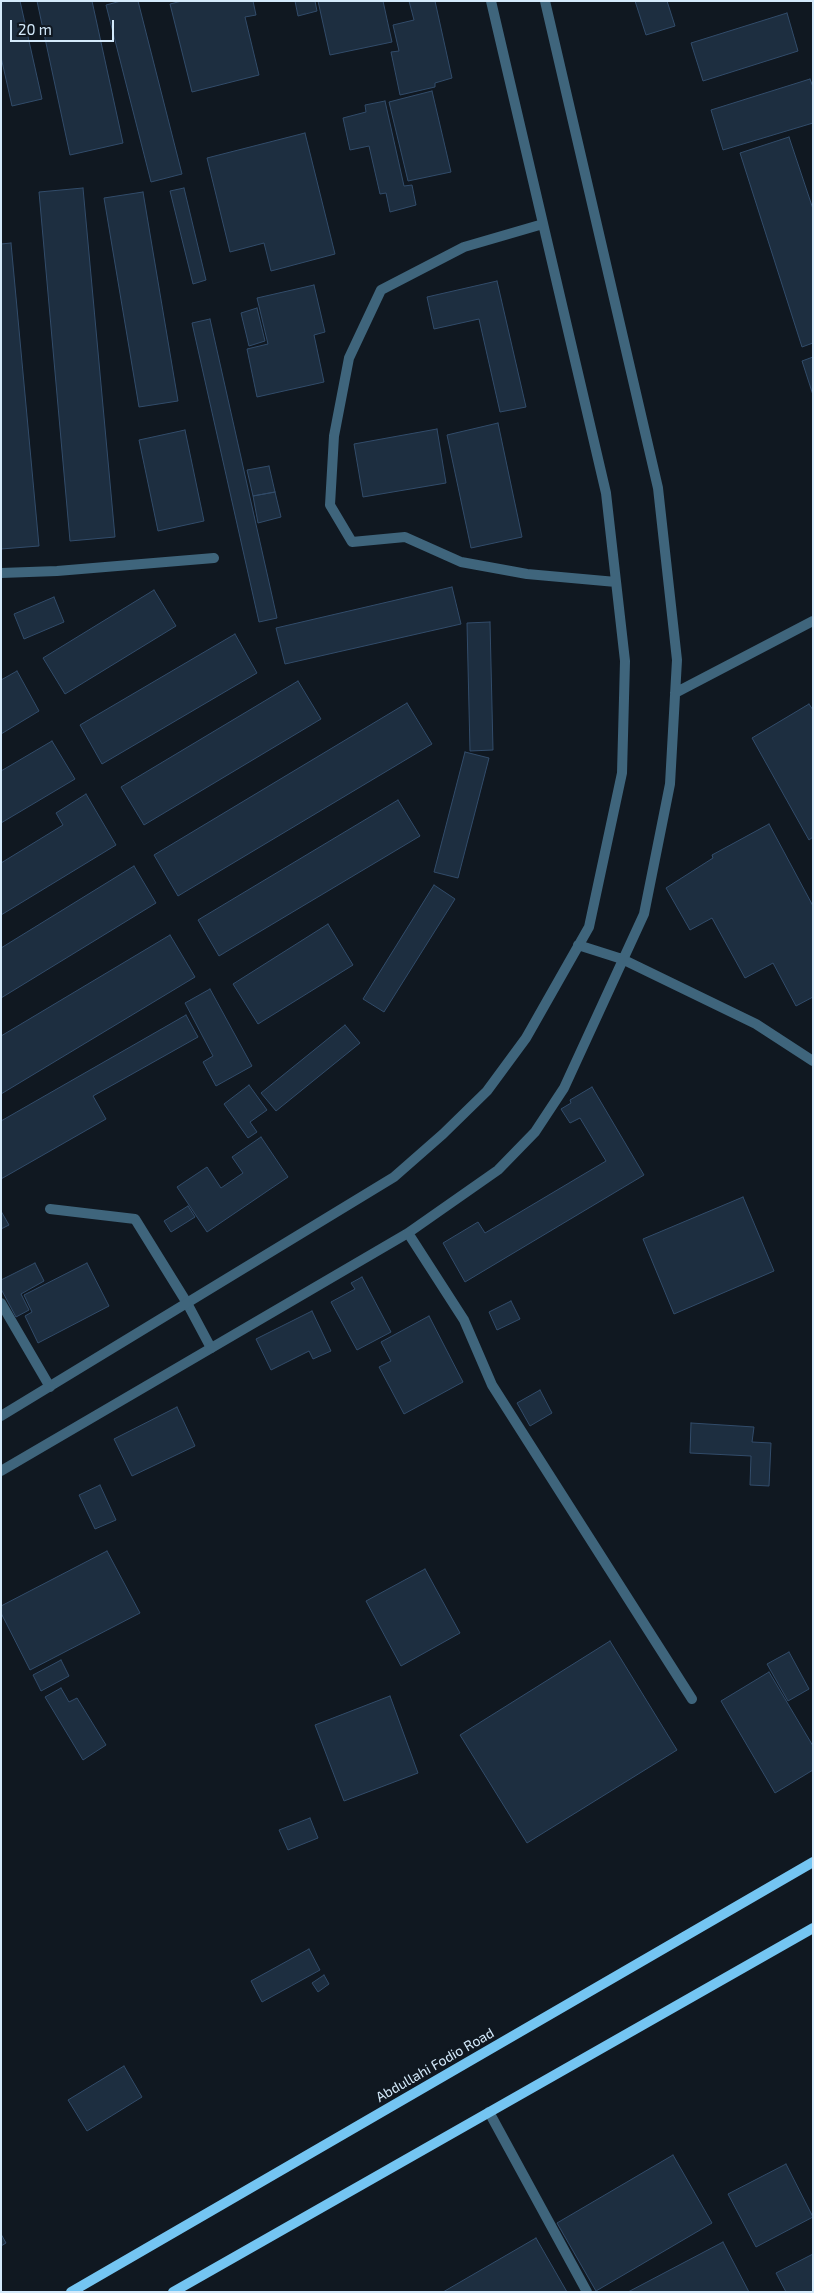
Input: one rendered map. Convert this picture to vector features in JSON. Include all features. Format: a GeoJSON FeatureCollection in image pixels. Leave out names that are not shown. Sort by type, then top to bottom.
{"type":"FeatureCollection","features":[{"type":"Feature","properties":{"kind":"main road","name":"Abdullahi Fodio Road"},"geometry":{"type":"LineString","coordinates":[[70,2292],[813,1862]]}},
{"type":"Feature","properties":{"kind":"main road"},"geometry":{"type":"LineString","coordinates":[[175,2291],[813,1928]]}},
{"type":"Feature","properties":{"kind":"street"},"geometry":{"type":"LineString","coordinates":[[1,1416],[394,1177],[443,1134],[487,1091],[526,1038],[589,927],[622,773],[625,661],[606,493],[491,1]]}},
{"type":"Feature","properties":{"kind":"street"},"geometry":{"type":"LineString","coordinates":[[1,1472],[408,1232],[498,1170],[536,1132],[564,1088],[644,914],[670,784],[677,660],[658,488],[545,1]]}},
{"type":"Feature","properties":{"kind":"street"},"geometry":{"type":"LineString","coordinates":[[543,224],[464,247],[381,290],[349,358],[334,436],[330,505],[352,542],[405,537],[461,562],[527,574],[616,582]]}},
{"type":"Feature","properties":{"kind":"street"},"geometry":{"type":"LineString","coordinates":[[1,573],[58,571],[214,558]]}},
{"type":"Feature","properties":{"kind":"street"},"geometry":{"type":"LineString","coordinates":[[675,693],[813,621]]}},
{"type":"Feature","properties":{"kind":"street"},"geometry":{"type":"LineString","coordinates":[[578,945],[622,960],[756,1024],[813,1061]]}},
{"type":"Feature","properties":{"kind":"street"},"geometry":{"type":"LineString","coordinates":[[50,1209],[135,1219],[187,1303],[212,1348]]}},
{"type":"Feature","properties":{"kind":"street"},"geometry":{"type":"LineString","coordinates":[[408,1232],[464,1320],[492,1385],[692,1699]]}},
{"type":"Feature","properties":{"kind":"street"},"geometry":{"type":"LineString","coordinates":[[1,1303],[50,1387]]}},
{"type":"Feature","properties":{"kind":"street"},"geometry":{"type":"LineString","coordinates":[[489,2112],[587,2292]]}},
{"type":"Feature","properties":{"kind":"building"},"geometry":{"type":"Polygon","coordinates":[[[1,1],[20,1],[42,99],[12,106],[1,57],[1,1]]]}},
{"type":"Feature","properties":{"kind":"building"},"geometry":{"type":"Polygon","coordinates":[[[37,1],[92,1],[123,143],[70,155],[37,1]]]}},
{"type":"Feature","properties":{"kind":"building"},"geometry":{"type":"Polygon","coordinates":[[[121,1],[138,1],[182,174],[151,182],[106,5],[121,1]]]}},
{"type":"Feature","properties":{"kind":"building"},"geometry":{"type":"Polygon","coordinates":[[[182,1],[253,1],[256,15],[245,17],[259,75],[192,92],[170,4],[182,1]]]}},
{"type":"Feature","properties":{"kind":"building"},"geometry":{"type":"Polygon","coordinates":[[[295,1],[315,1],[317,11],[298,16],[295,1]]]}},
{"type":"Feature","properties":{"kind":"building"},"geometry":{"type":"Polygon","coordinates":[[[318,1],[383,1],[392,42],[330,55],[318,1]]]}},
{"type":"Feature","properties":{"kind":"building"},"geometry":{"type":"Polygon","coordinates":[[[409,1],[435,1],[452,78],[435,83],[435,87],[400,95],[391,52],[399,51],[393,25],[414,20],[409,1]]]}},
{"type":"Feature","properties":{"kind":"building"},"geometry":{"type":"Polygon","coordinates":[[[635,1],[667,1],[675,26],[646,35],[635,1]]]}},
{"type":"Feature","properties":{"kind":"building"},"geometry":{"type":"Polygon","coordinates":[[[787,13],[798,51],[703,81],[691,43],[787,13]]]}},
{"type":"Feature","properties":{"kind":"building"},"geometry":{"type":"Polygon","coordinates":[[[810,79],[813,87],[813,123],[723,150],[711,110],[810,79]]]}},
{"type":"Feature","properties":{"kind":"building"},"geometry":{"type":"Polygon","coordinates":[[[432,91],[451,172],[408,181],[389,102],[432,91]]]}},
{"type":"Feature","properties":{"kind":"building"},"geometry":{"type":"Polygon","coordinates":[[[385,101],[404,186],[412,185],[416,205],[390,212],[386,193],[380,194],[369,146],[350,150],[343,118],[366,112],[365,105],[385,101]]]}},
{"type":"Feature","properties":{"kind":"building"},"geometry":{"type":"Polygon","coordinates":[[[305,133],[335,254],[271,271],[264,243],[230,252],[207,158],[305,133]]]}},
{"type":"Feature","properties":{"kind":"building"},"geometry":{"type":"Polygon","coordinates":[[[789,137],[813,209],[813,343],[802,347],[740,153],[789,137]]]}},
{"type":"Feature","properties":{"kind":"building"},"geometry":{"type":"Polygon","coordinates":[[[83,188],[115,537],[70,541],[39,192],[83,188]]]}},
{"type":"Feature","properties":{"kind":"building"},"geometry":{"type":"Polygon","coordinates":[[[184,188],[206,280],[193,284],[170,191],[184,188]]]}},
{"type":"Feature","properties":{"kind":"building"},"geometry":{"type":"Polygon","coordinates":[[[143,192],[178,401],[139,407],[104,198],[143,192]]]}},
{"type":"Feature","properties":{"kind":"building"},"geometry":{"type":"Polygon","coordinates":[[[11,243],[39,546],[1,549],[1,244],[11,243]]]}},
{"type":"Feature","properties":{"kind":"building"},"geometry":{"type":"Polygon","coordinates":[[[497,281],[526,407],[500,412],[479,319],[434,329],[427,297],[497,281]]]}},
{"type":"Feature","properties":{"kind":"building"},"geometry":{"type":"Polygon","coordinates":[[[314,285],[325,332],[314,335],[324,382],[257,397],[247,349],[268,344],[257,298],[314,285]]]}},
{"type":"Feature","properties":{"kind":"building"},"geometry":{"type":"Polygon","coordinates":[[[257,308],[265,341],[249,346],[241,313],[257,308]]]}},
{"type":"Feature","properties":{"kind":"building"},"geometry":{"type":"Polygon","coordinates":[[[210,319],[277,618],[259,622],[192,323],[210,319]]]}},
{"type":"Feature","properties":{"kind":"building"},"geometry":{"type":"Polygon","coordinates":[[[813,357],[813,395],[802,361],[813,357]]]}},
{"type":"Feature","properties":{"kind":"building"},"geometry":{"type":"Polygon","coordinates":[[[498,423],[522,537],[471,548],[447,435],[498,423]]]}},
{"type":"Feature","properties":{"kind":"building"},"geometry":{"type":"Polygon","coordinates":[[[437,429],[446,483],[363,497],[354,444],[437,429]]]}},
{"type":"Feature","properties":{"kind":"building"},"geometry":{"type":"Polygon","coordinates":[[[185,430],[204,521],[158,531],[139,440],[185,430]]]}},
{"type":"Feature","properties":{"kind":"building"},"geometry":{"type":"Polygon","coordinates":[[[269,466],[275,492],[253,496],[247,470],[269,466]]]}},
{"type":"Feature","properties":{"kind":"building"},"geometry":{"type":"Polygon","coordinates":[[[275,492],[281,517],[258,523],[253,496],[275,492]]]}},
{"type":"Feature","properties":{"kind":"building"},"geometry":{"type":"Polygon","coordinates":[[[452,587],[461,624],[285,664],[276,628],[452,587]]]}},
{"type":"Feature","properties":{"kind":"building"},"geometry":{"type":"Polygon","coordinates":[[[154,590],[176,626],[65,694],[43,658],[154,590]]]}},
{"type":"Feature","properties":{"kind":"building"},"geometry":{"type":"Polygon","coordinates":[[[54,597],[64,622],[24,639],[14,614],[54,597]]]}},
{"type":"Feature","properties":{"kind":"building"},"geometry":{"type":"Polygon","coordinates":[[[490,622],[493,750],[470,751],[467,623],[490,622]]]}},
{"type":"Feature","properties":{"kind":"building"},"geometry":{"type":"Polygon","coordinates":[[[235,634],[257,673],[102,764],[80,725],[235,634]]]}},
{"type":"Feature","properties":{"kind":"building"},"geometry":{"type":"Polygon","coordinates":[[[17,671],[39,711],[1,734],[1,680],[17,671]]]}},
{"type":"Feature","properties":{"kind":"building"},"geometry":{"type":"Polygon","coordinates":[[[298,681],[321,719],[144,825],[121,787],[298,681]]]}},
{"type":"Feature","properties":{"kind":"building"},"geometry":{"type":"Polygon","coordinates":[[[407,703],[432,744],[178,896],[154,855],[407,703]]]}},
{"type":"Feature","properties":{"kind":"building"},"geometry":{"type":"Polygon","coordinates":[[[809,704],[813,710],[813,837],[809,840],[752,738],[809,704]]]}},
{"type":"Feature","properties":{"kind":"building"},"geometry":{"type":"Polygon","coordinates":[[[52,741],[75,779],[1,823],[1,771],[52,741]]]}},
{"type":"Feature","properties":{"kind":"building"},"geometry":{"type":"Polygon","coordinates":[[[465,752],[489,758],[458,878],[434,872],[465,752]]]}},
{"type":"Feature","properties":{"kind":"building"},"geometry":{"type":"Polygon","coordinates":[[[86,794],[116,845],[1,915],[1,863],[63,825],[56,813],[86,794]]]}},
{"type":"Feature","properties":{"kind":"building"},"geometry":{"type":"Polygon","coordinates":[[[398,800],[420,836],[219,956],[198,920],[398,800]]]}},
{"type":"Feature","properties":{"kind":"building"},"geometry":{"type":"Polygon","coordinates":[[[769,824],[813,906],[813,997],[796,1006],[773,963],[745,978],[712,918],[690,930],[666,888],[713,858],[712,855],[769,824]]]}},
{"type":"Feature","properties":{"kind":"building"},"geometry":{"type":"Polygon","coordinates":[[[134,866],[156,903],[1,998],[1,948],[134,866]]]}},
{"type":"Feature","properties":{"kind":"building"},"geometry":{"type":"Polygon","coordinates":[[[434,885],[455,899],[384,1012],[363,999],[434,885]]]}},
{"type":"Feature","properties":{"kind":"building"},"geometry":{"type":"Polygon","coordinates":[[[328,924],[353,965],[258,1024],[233,984],[328,924]]]}},
{"type":"Feature","properties":{"kind":"building"},"geometry":{"type":"Polygon","coordinates":[[[170,935],[195,977],[1,1094],[1,1036],[170,935]]]}},
{"type":"Feature","properties":{"kind":"building"},"geometry":{"type":"Polygon","coordinates":[[[210,989],[252,1066],[216,1086],[203,1062],[213,1056],[185,1003],[210,989]]]}},
{"type":"Feature","properties":{"kind":"building"},"geometry":{"type":"Polygon","coordinates":[[[186,1015],[198,1037],[93,1096],[106,1119],[1,1179],[1,1121],[186,1015]]]}},
{"type":"Feature","properties":{"kind":"building"},"geometry":{"type":"Polygon","coordinates":[[[345,1025],[360,1043],[276,1111],[261,1093],[345,1025]]]}},
{"type":"Feature","properties":{"kind":"building"},"geometry":{"type":"Polygon","coordinates":[[[249,1085],[267,1110],[250,1122],[257,1132],[248,1138],[224,1104],[249,1085]]]}},
{"type":"Feature","properties":{"kind":"building"},"geometry":{"type":"Polygon","coordinates":[[[592,1087],[644,1175],[465,1282],[443,1243],[478,1222],[485,1233],[606,1161],[580,1118],[570,1123],[561,1109],[571,1103],[570,1100],[592,1087]]]}},
{"type":"Feature","properties":{"kind":"building"},"geometry":{"type":"Polygon","coordinates":[[[261,1137],[288,1177],[207,1232],[177,1187],[207,1167],[221,1188],[243,1173],[232,1157],[261,1137]]]}},
{"type":"Feature","properties":{"kind":"building"},"geometry":{"type":"Polygon","coordinates":[[[743,1197],[774,1271],[674,1314],[643,1239],[743,1197]]]}},
{"type":"Feature","properties":{"kind":"building"},"geometry":{"type":"Polygon","coordinates":[[[188,1206],[195,1217],[171,1232],[164,1221],[188,1206]]]}},
{"type":"Feature","properties":{"kind":"building"},"geometry":{"type":"Polygon","coordinates":[[[1,1211],[9,1225],[1,1229],[1,1211]]]}},
{"type":"Feature","properties":{"kind":"building"},"geometry":{"type":"Polygon","coordinates":[[[35,1263],[44,1281],[21,1294],[29,1310],[16,1317],[1,1289],[1,1280],[35,1263]]]}},
{"type":"Feature","properties":{"kind":"building"},"geometry":{"type":"Polygon","coordinates":[[[87,1263],[109,1306],[38,1343],[25,1316],[32,1312],[24,1295],[87,1263]]]}},
{"type":"Feature","properties":{"kind":"building"},"geometry":{"type":"Polygon","coordinates":[[[362,1277],[391,1332],[357,1350],[331,1302],[355,1289],[351,1283],[362,1277]]]}},
{"type":"Feature","properties":{"kind":"building"},"geometry":{"type":"Polygon","coordinates":[[[511,1301],[520,1319],[497,1330],[489,1312],[511,1301]]]}},
{"type":"Feature","properties":{"kind":"building"},"geometry":{"type":"Polygon","coordinates":[[[312,1311],[331,1351],[313,1359],[309,1351],[271,1370],[256,1339],[312,1311]]]}},
{"type":"Feature","properties":{"kind":"building"},"geometry":{"type":"Polygon","coordinates":[[[429,1316],[463,1382],[404,1414],[379,1367],[391,1361],[381,1342],[429,1316]]]}},
{"type":"Feature","properties":{"kind":"building"},"geometry":{"type":"Polygon","coordinates":[[[540,1390],[552,1413],[530,1426],[517,1403],[540,1390]]]}},
{"type":"Feature","properties":{"kind":"building"},"geometry":{"type":"Polygon","coordinates":[[[177,1407],[195,1446],[132,1476],[114,1439],[177,1407]]]}},
{"type":"Feature","properties":{"kind":"building"},"geometry":{"type":"Polygon","coordinates":[[[691,1423],[754,1427],[752,1442],[771,1443],[769,1486],[750,1485],[751,1456],[690,1453],[691,1423]]]}},
{"type":"Feature","properties":{"kind":"building"},"geometry":{"type":"Polygon","coordinates":[[[100,1485],[116,1520],[95,1529],[79,1495],[100,1485]]]}},
{"type":"Feature","properties":{"kind":"building"},"geometry":{"type":"Polygon","coordinates":[[[107,1551],[140,1613],[30,1670],[1,1613],[1,1606],[107,1551]]]}},
{"type":"Feature","properties":{"kind":"building"},"geometry":{"type":"Polygon","coordinates":[[[425,1569],[460,1633],[401,1666],[366,1601],[425,1569]]]}},
{"type":"Feature","properties":{"kind":"building"},"geometry":{"type":"Polygon","coordinates":[[[610,1641],[677,1750],[527,1843],[460,1735],[610,1641]]]}},
{"type":"Feature","properties":{"kind":"building"},"geometry":{"type":"Polygon","coordinates":[[[789,1652],[809,1689],[788,1701],[767,1664],[789,1652]]]}},
{"type":"Feature","properties":{"kind":"building"},"geometry":{"type":"Polygon","coordinates":[[[61,1660],[69,1676],[41,1691],[33,1675],[61,1660]]]}},
{"type":"Feature","properties":{"kind":"building"},"geometry":{"type":"Polygon","coordinates":[[[769,1672],[813,1746],[813,1770],[775,1793],[721,1701],[769,1672]]]}},
{"type":"Feature","properties":{"kind":"building"},"geometry":{"type":"Polygon","coordinates":[[[61,1688],[69,1702],[77,1698],[106,1745],[83,1760],[45,1697],[61,1688]]]}},
{"type":"Feature","properties":{"kind":"building"},"geometry":{"type":"Polygon","coordinates":[[[390,1696],[418,1773],[344,1801],[315,1725],[390,1696]]]}},
{"type":"Feature","properties":{"kind":"building"},"geometry":{"type":"Polygon","coordinates":[[[310,1818],[318,1838],[288,1850],[279,1830],[310,1818]]]}},
{"type":"Feature","properties":{"kind":"building"},"geometry":{"type":"Polygon","coordinates":[[[309,1949],[320,1970],[262,2002],[251,1981],[309,1949]]]}},
{"type":"Feature","properties":{"kind":"building"},"geometry":{"type":"Polygon","coordinates":[[[324,1975],[329,1984],[318,1992],[312,1983],[324,1975]]]}},
{"type":"Feature","properties":{"kind":"building"},"geometry":{"type":"Polygon","coordinates":[[[124,2066],[142,2097],[87,2131],[68,2100],[124,2066]]]}},
{"type":"Feature","properties":{"kind":"building"},"geometry":{"type":"Polygon","coordinates":[[[673,2155],[712,2223],[596,2291],[557,2223],[673,2155]]]}},
{"type":"Feature","properties":{"kind":"building"},"geometry":{"type":"Polygon","coordinates":[[[786,2164],[813,2217],[756,2247],[728,2194],[786,2164]]]}},
{"type":"Feature","properties":{"kind":"building"},"geometry":{"type":"Polygon","coordinates":[[[1,2234],[6,2243],[1,2246],[1,2234]]]}},
{"type":"Feature","properties":{"kind":"building"},"geometry":{"type":"Polygon","coordinates":[[[536,2238],[567,2292],[443,2292],[536,2238]]]}},
{"type":"Feature","properties":{"kind":"building"},"geometry":{"type":"Polygon","coordinates":[[[723,2242],[749,2292],[628,2292],[723,2242]]]}},
{"type":"Feature","properties":{"kind":"building"},"geometry":{"type":"Polygon","coordinates":[[[813,2254],[813,2292],[786,2292],[776,2273],[813,2254]]]}}]}
